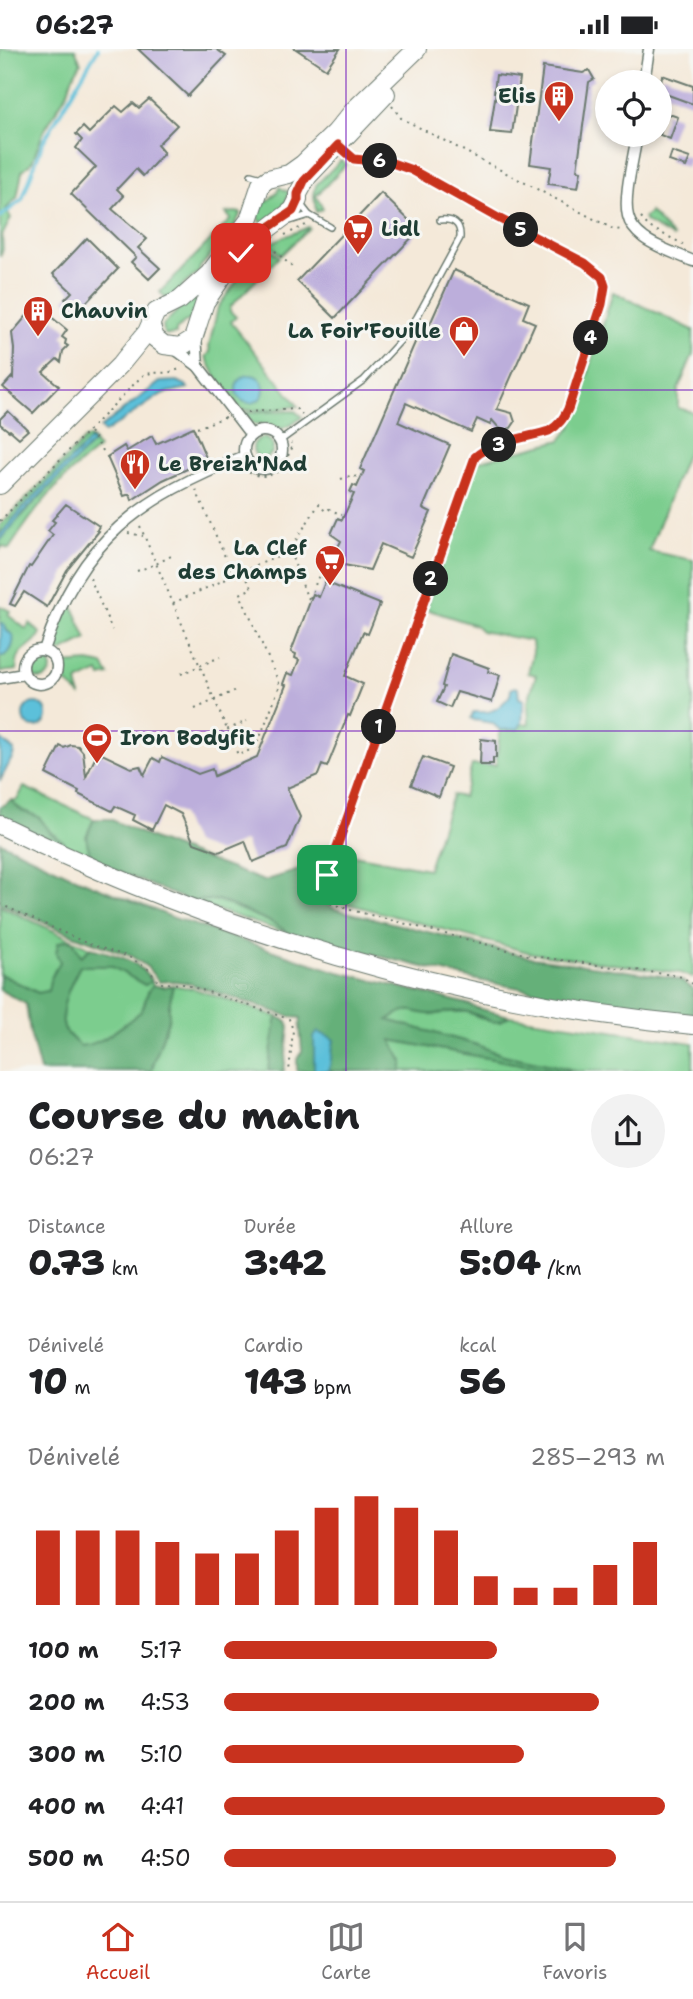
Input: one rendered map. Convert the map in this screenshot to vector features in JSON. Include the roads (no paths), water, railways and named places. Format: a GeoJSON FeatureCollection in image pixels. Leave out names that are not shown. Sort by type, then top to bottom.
{"type":"FeatureCollection","features":[{"type":"Feature","properties":{"kind":"main road"},"geometry":{"type":"LineString","coordinates":[[0,485],[120,365],[151,326],[156,312],[180,300],[209,274],[245,226],[261,184],[303,164],[417,49]]}},
{"type":"Feature","properties":{"kind":"main road"},"geometry":{"type":"LineString","coordinates":[[120,365],[145,351],[187,344],[196,333],[205,302],[241,253],[271,235],[293,211],[308,176],[430,49]]}},
{"type":"Feature","properties":{"kind":"main road"},"geometry":{"type":"LineString","coordinates":[[274,178],[291,181],[298,197]]}},
{"type":"Feature","properties":{"kind":"main road"},"geometry":{"type":"LineString","coordinates":[[151,326],[155,338],[168,346]]}},
{"type":"Feature","properties":{"kind":"main road"},"geometry":{"type":"LineString","coordinates":[[0,825],[69,859],[145,891],[313,949],[474,991],[611,1015],[693,1025]]}},
{"type":"Feature","properties":{"kind":"main road"},"geometry":{"type":"LineString","coordinates":[[0,833],[142,897],[323,959],[505,1004],[693,1032]]}},
{"type":"Feature","properties":{"kind":"street"},"geometry":{"type":"LineString","coordinates":[[646,70],[649,49]]}},
{"type":"Feature","properties":{"kind":"street"},"geometry":{"type":"LineString","coordinates":[[635,147],[627,206],[632,225],[641,236],[693,261]]}},
{"type":"Feature","properties":{"kind":"street"},"geometry":{"type":"LineString","coordinates":[[196,333],[198,366]]}},
{"type":"Feature","properties":{"kind":"street"},"geometry":{"type":"LineString","coordinates":[[168,346],[198,366],[251,435]]}},
{"type":"Feature","properties":{"kind":"street"},"geometry":{"type":"LineString","coordinates":[[267,431],[280,435],[280,458],[270,468],[256,468],[249,463],[245,456],[245,445],[251,435],[267,431]]}},
{"type":"Feature","properties":{"kind":"street"},"geometry":{"type":"LineString","coordinates":[[44,650],[62,604],[82,569],[116,529],[164,493],[245,456]]}},
{"type":"Feature","properties":{"kind":"street"},"geometry":{"type":"LineString","coordinates":[[44,650],[56,660],[58,669],[54,678],[44,684],[38,685],[24,674],[23,663],[33,651],[44,650]]}},
{"type":"Feature","properties":{"kind":"street"},"geometry":{"type":"LineString","coordinates":[[0,678],[24,674]]}},
{"type":"Feature","properties":{"kind":"lane"},"geometry":{"type":"LineString","coordinates":[[298,197],[309,215],[330,227]]}},
{"type":"Feature","properties":{"kind":"lane"},"geometry":{"type":"LineString","coordinates":[[271,235],[309,215]]}},
{"type":"Feature","properties":{"kind":"lane"},"geometry":{"type":"LineString","coordinates":[[280,435],[364,380],[401,339],[417,317],[460,237],[458,224],[451,219],[440,220]]}},
{"type":"Feature","properties":{"kind":"water"},"geometry":{"type":"Polygon","coordinates":[[[250,375],[260,379],[264,389],[260,399],[250,403],[240,399],[236,389],[240,379],[250,375]]]}},
{"type":"Feature","properties":{"kind":"water"},"geometry":{"type":"Polygon","coordinates":[[[177,381],[188,388],[162,394],[104,433],[100,428],[160,382],[177,381]]]}},
{"type":"Feature","properties":{"kind":"water"},"geometry":{"type":"Polygon","coordinates":[[[90,440],[93,443],[23,513],[0,541],[0,535],[20,511],[90,440]]]}},
{"type":"Feature","properties":{"kind":"water"},"geometry":{"type":"Polygon","coordinates":[[[1,623],[13,635],[13,639],[9,652],[0,657],[1,623]]]}},
{"type":"Feature","properties":{"kind":"water"},"geometry":{"type":"Polygon","coordinates":[[[515,687],[518,688],[519,698],[524,700],[522,723],[518,729],[500,730],[492,723],[471,718],[474,712],[499,707],[515,687]]]}},
{"type":"Feature","properties":{"kind":"water"},"geometry":{"type":"Polygon","coordinates":[[[35,703],[44,706],[47,715],[44,724],[35,727],[26,724],[23,715],[26,706],[35,703]]]}},
{"type":"Feature","properties":{"kind":"water"},"geometry":{"type":"Polygon","coordinates":[[[0,739],[14,750],[0,781],[0,739]]]}},
{"type":"Feature","properties":{"kind":"water"},"geometry":{"type":"Polygon","coordinates":[[[318,1032],[334,1040],[329,1071],[314,1071],[314,1037],[318,1032]]]}},
{"type":"Feature","properties":{"kind":"waterway"},"geometry":{"type":"LineString","coordinates":[[0,217],[22,200],[43,142],[98,49]]}},
{"type":"Feature","properties":{"kind":"place","name":"Elis"},"geometry":{"type":"Point","coordinates":[559,123]}},
{"type":"Feature","properties":{"kind":"place","name":"Lidl"},"geometry":{"type":"Point","coordinates":[358,256]}},
{"type":"Feature","properties":{"kind":"place","name":"Chauvin"},"geometry":{"type":"Point","coordinates":[38,338]}},
{"type":"Feature","properties":{"kind":"place","name":"La Foir'Fouille"},"geometry":{"type":"Point","coordinates":[464,358]}},
{"type":"Feature","properties":{"kind":"place","name":"Le Breizh'Nad"},"geometry":{"type":"Point","coordinates":[135,491]}},
{"type":"Feature","properties":{"kind":"place","name":"La Clef des Champs"},"geometry":{"type":"Point","coordinates":[330,587]}},
{"type":"Feature","properties":{"kind":"place","name":"Iron Bodyfit"},"geometry":{"type":"Point","coordinates":[97,765]}}]}
